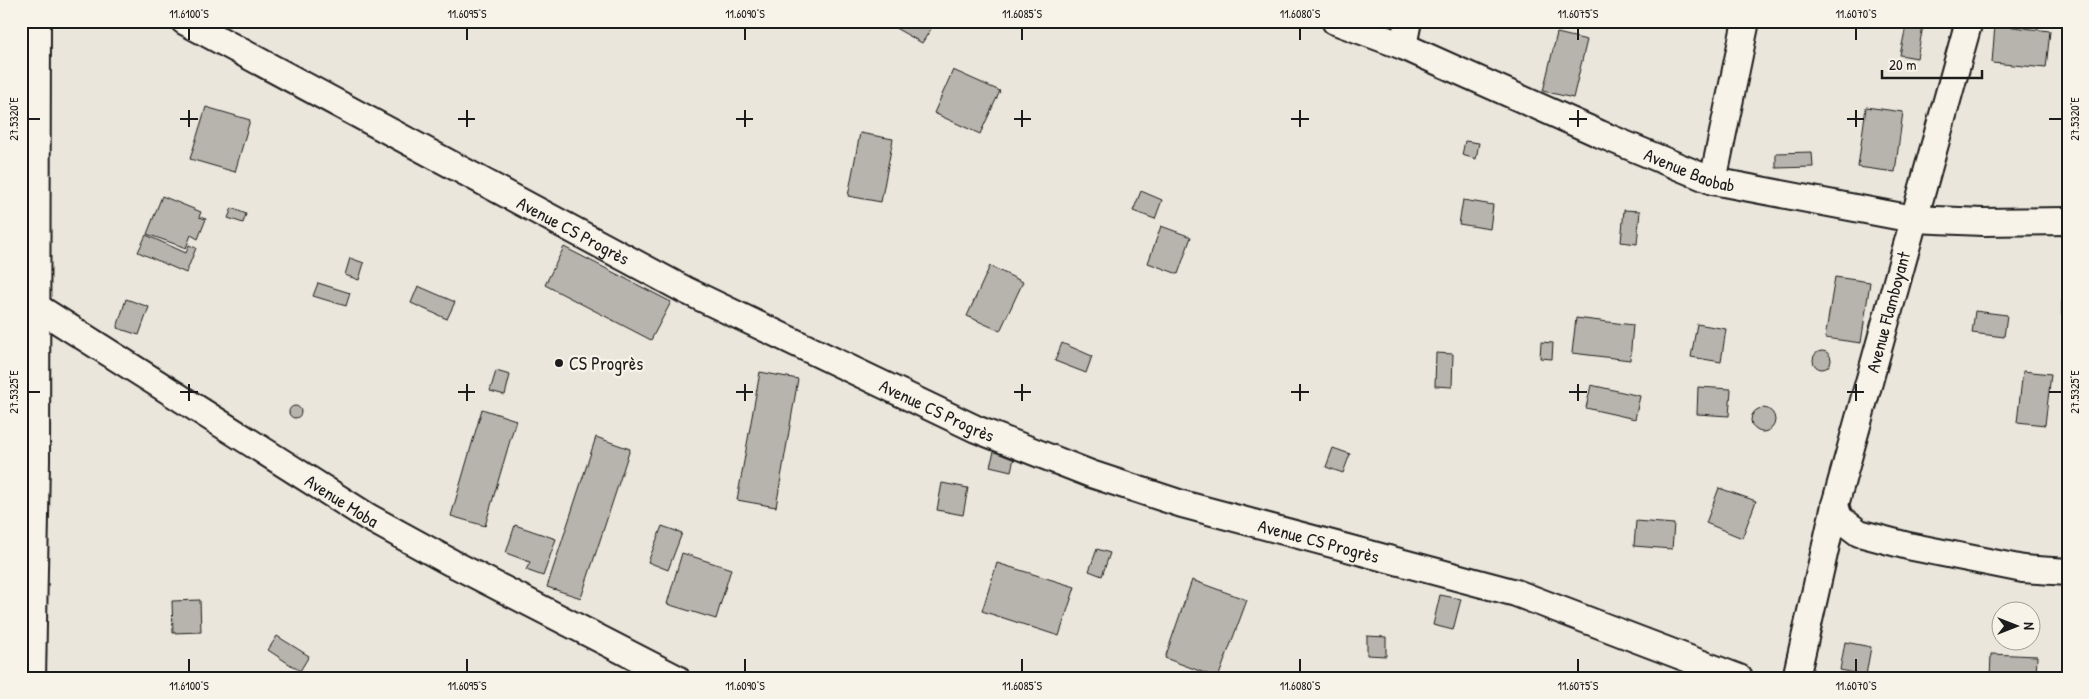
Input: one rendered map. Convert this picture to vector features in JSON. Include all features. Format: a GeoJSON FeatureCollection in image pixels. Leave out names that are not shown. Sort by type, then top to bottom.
{"type":"FeatureCollection","features":[{"type":"Feature","properties":{"kind":"street"},"geometry":{"type":"LineString","coordinates":[[32,678],[29,302],[37,21]]}},
{"type":"Feature","properties":{"kind":"street","name":"Avenue CS Progrès"},"geometry":{"type":"LineString","coordinates":[[184,21],[684,290],[976,429],[1091,474],[1182,504],[1516,593],[1739,678]]}},
{"type":"Feature","properties":{"kind":"street","name":"Avenue Baobab"},"geometry":{"type":"LineString","coordinates":[[1335,21],[1406,34],[1600,134],[1714,181],[1913,219],[1984,222],[2068,222]]}},
{"type":"Feature","properties":{"kind":"street"},"geometry":{"type":"LineString","coordinates":[[1714,181],[1746,21]]}},
{"type":"Feature","properties":{"kind":"street","name":"Avenue Flamboyant"},"geometry":{"type":"LineString","coordinates":[[1796,678],[1835,505],[1969,21]]}},
{"type":"Feature","properties":{"kind":"street","name":"Avenue Moba"},"geometry":{"type":"LineString","coordinates":[[29,302],[368,517],[452,563],[676,678]]}},
{"type":"Feature","properties":{"kind":"street"},"geometry":{"type":"LineString","coordinates":[[1835,505],[1839,518],[1844,523],[1854,530],[1867,535],[1908,546],[2024,569],[2068,572]]}},
{"type":"Feature","properties":{"kind":"building"},"geometry":{"type":"Polygon","coordinates":[[[714,21],[742,21],[740,30],[714,21]]]}},
{"type":"Feature","properties":{"kind":"building"},"geometry":{"type":"Polygon","coordinates":[[[883,21],[936,21],[922,43],[883,21]]]}},
{"type":"Feature","properties":{"kind":"building"},"geometry":{"type":"Polygon","coordinates":[[[1907,21],[1924,21],[1917,58],[1900,55],[1907,21]]]}},
{"type":"Feature","properties":{"kind":"building"},"geometry":{"type":"Polygon","coordinates":[[[1995,25],[2050,31],[2046,68],[1992,63],[1995,25]]]}},
{"type":"Feature","properties":{"kind":"building"},"geometry":{"type":"Polygon","coordinates":[[[1557,33],[1587,40],[1573,98],[1543,91],[1557,33]]]}},
{"type":"Feature","properties":{"kind":"building"},"geometry":{"type":"Polygon","coordinates":[[[953,70],[1000,91],[980,134],[934,113],[953,70]]]}},
{"type":"Feature","properties":{"kind":"building"},"geometry":{"type":"Polygon","coordinates":[[[206,107],[250,120],[235,172],[190,159],[206,107]]]}},
{"type":"Feature","properties":{"kind":"building"},"geometry":{"type":"Polygon","coordinates":[[[1866,107],[1903,112],[1895,172],[1858,167],[1866,107]]]}},
{"type":"Feature","properties":{"kind":"building"},"geometry":{"type":"Polygon","coordinates":[[[860,133],[893,139],[881,202],[848,196],[860,133]]]}},
{"type":"Feature","properties":{"kind":"building"},"geometry":{"type":"Polygon","coordinates":[[[1465,141],[1479,143],[1476,159],[1462,155],[1465,141]]]}},
{"type":"Feature","properties":{"kind":"building"},"geometry":{"type":"Polygon","coordinates":[[[1812,152],[1813,167],[1776,168],[1776,153],[1812,152]]]}},
{"type":"Feature","properties":{"kind":"building"},"geometry":{"type":"Polygon","coordinates":[[[1141,191],[1162,200],[1155,219],[1133,211],[1141,191]]]}},
{"type":"Feature","properties":{"kind":"building"},"geometry":{"type":"Polygon","coordinates":[[[162,196],[201,212],[199,217],[206,219],[198,239],[191,235],[186,248],[147,234],[162,196]]]}},
{"type":"Feature","properties":{"kind":"building"},"geometry":{"type":"Polygon","coordinates":[[[1463,200],[1493,205],[1490,229],[1459,224],[1463,200]]]}},
{"type":"Feature","properties":{"kind":"building"},"geometry":{"type":"Polygon","coordinates":[[[232,208],[246,214],[243,223],[228,218],[232,208]]]}},
{"type":"Feature","properties":{"kind":"building"},"geometry":{"type":"Polygon","coordinates":[[[1624,210],[1640,211],[1637,244],[1621,242],[1624,210]]]}},
{"type":"Feature","properties":{"kind":"building"},"geometry":{"type":"Polygon","coordinates":[[[1161,226],[1191,237],[1178,274],[1148,263],[1161,226]]]}},
{"type":"Feature","properties":{"kind":"building"},"geometry":{"type":"Polygon","coordinates":[[[146,235],[186,253],[189,245],[196,248],[186,273],[138,252],[146,235]]]}},
{"type":"Feature","properties":{"kind":"building"},"geometry":{"type":"Polygon","coordinates":[[[564,247],[671,302],[651,340],[545,285],[564,247]]]}},
{"type":"Feature","properties":{"kind":"building"},"geometry":{"type":"Polygon","coordinates":[[[350,258],[364,263],[359,280],[345,275],[350,258]]]}},
{"type":"Feature","properties":{"kind":"building"},"geometry":{"type":"Polygon","coordinates":[[[990,266],[1023,282],[1000,331],[967,316],[990,266]]]}},
{"type":"Feature","properties":{"kind":"building"},"geometry":{"type":"Polygon","coordinates":[[[1835,277],[1870,282],[1861,343],[1825,338],[1835,277]]]}},
{"type":"Feature","properties":{"kind":"building"},"geometry":{"type":"Polygon","coordinates":[[[318,283],[350,293],[346,306],[313,296],[318,283]]]}},
{"type":"Feature","properties":{"kind":"building"},"geometry":{"type":"Polygon","coordinates":[[[418,286],[455,302],[447,319],[411,303],[418,286]]]}},
{"type":"Feature","properties":{"kind":"building"},"geometry":{"type":"Polygon","coordinates":[[[126,299],[149,307],[139,335],[117,328],[126,299]]]}},
{"type":"Feature","properties":{"kind":"building"},"geometry":{"type":"Polygon","coordinates":[[[2062,301],[2068,301],[2068,315],[2062,315],[2062,301]]]}},
{"type":"Feature","properties":{"kind":"building"},"geometry":{"type":"Polygon","coordinates":[[[1975,311],[2007,315],[2004,337],[1972,333],[1975,311]]]}},
{"type":"Feature","properties":{"kind":"building"},"geometry":{"type":"Polygon","coordinates":[[[1576,318],[1633,325],[1630,360],[1572,353],[1576,318]]]}},
{"type":"Feature","properties":{"kind":"building"},"geometry":{"type":"Polygon","coordinates":[[[1697,324],[1726,329],[1721,362],[1691,357],[1697,324]]]}},
{"type":"Feature","properties":{"kind":"building"},"geometry":{"type":"Polygon","coordinates":[[[1541,342],[1553,343],[1552,359],[1540,358],[1541,342]]]}},
{"type":"Feature","properties":{"kind":"building"},"geometry":{"type":"Polygon","coordinates":[[[1062,343],[1092,356],[1086,373],[1055,361],[1062,343]]]}},
{"type":"Feature","properties":{"kind":"building"},"geometry":{"type":"Polygon","coordinates":[[[1822,351],[1828,354],[1831,360],[1828,366],[1822,369],[1816,366],[1813,360],[1816,354],[1822,351]]]}},
{"type":"Feature","properties":{"kind":"building"},"geometry":{"type":"Polygon","coordinates":[[[1436,353],[1453,354],[1452,387],[1435,386],[1436,353]]]}},
{"type":"Feature","properties":{"kind":"building"},"geometry":{"type":"Polygon","coordinates":[[[496,371],[510,375],[505,395],[490,391],[496,371]]]}},
{"type":"Feature","properties":{"kind":"building"},"geometry":{"type":"Polygon","coordinates":[[[2023,371],[2051,374],[2045,425],[2017,422],[2023,371]]]}},
{"type":"Feature","properties":{"kind":"building"},"geometry":{"type":"Polygon","coordinates":[[[760,372],[798,379],[776,507],[737,500],[760,372]]]}},
{"type":"Feature","properties":{"kind":"building"},"geometry":{"type":"Polygon","coordinates":[[[1591,385],[1640,396],[1635,419],[1586,408],[1591,385]]]}},
{"type":"Feature","properties":{"kind":"building"},"geometry":{"type":"Polygon","coordinates":[[[1698,387],[1731,389],[1729,416],[1697,414],[1698,387]]]}},
{"type":"Feature","properties":{"kind":"building"},"geometry":{"type":"Polygon","coordinates":[[[293,406],[297,406],[301,412],[297,418],[293,418],[289,414],[289,410],[293,406]]]}},
{"type":"Feature","properties":{"kind":"building"},"geometry":{"type":"Polygon","coordinates":[[[1763,408],[1772,411],[1775,420],[1772,429],[1763,432],[1754,429],[1751,420],[1754,411],[1763,408]]]}},
{"type":"Feature","properties":{"kind":"building"},"geometry":{"type":"Polygon","coordinates":[[[482,409],[516,420],[485,526],[451,516],[482,409]]]}},
{"type":"Feature","properties":{"kind":"building"},"geometry":{"type":"Polygon","coordinates":[[[596,437],[630,449],[581,598],[547,587],[596,437]]]}},
{"type":"Feature","properties":{"kind":"building"},"geometry":{"type":"Polygon","coordinates":[[[996,445],[1016,450],[1011,471],[990,466],[996,445]]]}},
{"type":"Feature","properties":{"kind":"building"},"geometry":{"type":"Polygon","coordinates":[[[1333,448],[1350,454],[1343,473],[1326,467],[1333,448]]]}},
{"type":"Feature","properties":{"kind":"building"},"geometry":{"type":"Polygon","coordinates":[[[942,483],[968,488],[963,515],[937,510],[942,483]]]}},
{"type":"Feature","properties":{"kind":"building"},"geometry":{"type":"Polygon","coordinates":[[[1719,488],[1756,501],[1742,538],[1706,523],[1719,488]]]}},
{"type":"Feature","properties":{"kind":"building"},"geometry":{"type":"Polygon","coordinates":[[[1636,521],[1674,524],[1672,549],[1634,546],[1636,521]]]}},
{"type":"Feature","properties":{"kind":"building"},"geometry":{"type":"Polygon","coordinates":[[[515,525],[556,539],[543,576],[526,570],[530,562],[506,553],[515,525]]]}},
{"type":"Feature","properties":{"kind":"building"},"geometry":{"type":"Polygon","coordinates":[[[662,526],[682,533],[668,570],[648,562],[662,526]]]}},
{"type":"Feature","properties":{"kind":"building"},"geometry":{"type":"Polygon","coordinates":[[[1097,549],[1110,553],[1102,576],[1089,571],[1097,549]]]}},
{"type":"Feature","properties":{"kind":"building"},"geometry":{"type":"Polygon","coordinates":[[[682,553],[731,569],[716,619],[667,604],[682,553]]]}},
{"type":"Feature","properties":{"kind":"building"},"geometry":{"type":"Polygon","coordinates":[[[997,563],[1075,587],[1059,636],[982,611],[997,563]]]}},
{"type":"Feature","properties":{"kind":"building"},"geometry":{"type":"Polygon","coordinates":[[[1192,580],[1247,600],[1218,678],[1165,658],[1192,580]]]}},
{"type":"Feature","properties":{"kind":"building"},"geometry":{"type":"Polygon","coordinates":[[[1440,595],[1461,599],[1453,630],[1433,625],[1440,595]]]}},
{"type":"Feature","properties":{"kind":"building"},"geometry":{"type":"Polygon","coordinates":[[[200,600],[201,632],[173,633],[172,601],[200,600]]]}},
{"type":"Feature","properties":{"kind":"building"},"geometry":{"type":"Polygon","coordinates":[[[277,636],[309,656],[300,671],[268,650],[277,636]]]}},
{"type":"Feature","properties":{"kind":"building"},"geometry":{"type":"Polygon","coordinates":[[[1367,636],[1386,637],[1386,656],[1367,655],[1367,636]]]}},
{"type":"Feature","properties":{"kind":"building"},"geometry":{"type":"Polygon","coordinates":[[[1845,642],[1871,647],[1866,675],[1840,670],[1845,642]]]}},
{"type":"Feature","properties":{"kind":"building"},"geometry":{"type":"Polygon","coordinates":[[[1991,654],[2037,656],[2036,678],[1990,678],[1991,654]]]}},
{"type":"Feature","properties":{"kind":"place","name":"CS Progrès"},"geometry":{"type":"Point","coordinates":[559,363]}}]}
